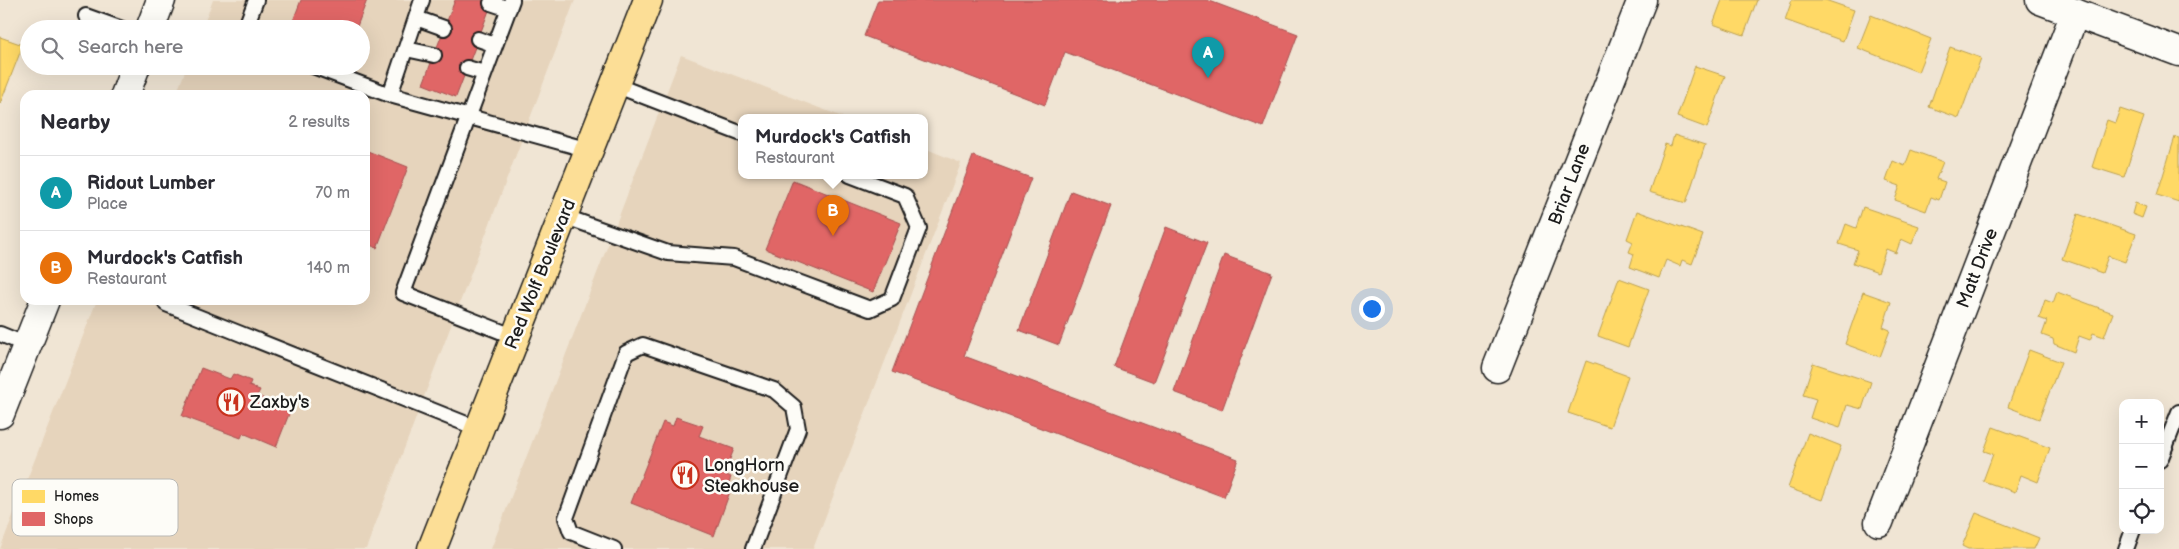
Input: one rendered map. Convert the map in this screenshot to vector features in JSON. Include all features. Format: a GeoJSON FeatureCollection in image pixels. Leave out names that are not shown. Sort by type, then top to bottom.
{"type":"FeatureCollection","features":[{"type":"Feature","properties":{"kind":"highway","name":"Red Wolf Boulevard"},"geometry":{"type":"LineString","coordinates":[[432,549],[648,0]]}},
{"type":"Feature","properties":{"kind":"street"},"geometry":{"type":"LineString","coordinates":[[154,20],[162,0]]}},
{"type":"Feature","properties":{"kind":"street","name":"Briar Lane"},"geometry":{"type":"LineString","coordinates":[[1497,368],[1642,0]]}},
{"type":"Feature","properties":{"kind":"street"},"geometry":{"type":"LineString","coordinates":[[2040,0],[2179,52]]}},
{"type":"Feature","properties":{"kind":"street","name":"Matt Drive"},"geometry":{"type":"LineString","coordinates":[[1878,522],[2075,13]]}},
{"type":"Feature","properties":{"kind":"street"},"geometry":{"type":"LineString","coordinates":[[127,90],[133,75]]}},
{"type":"Feature","properties":{"kind":"street"},"geometry":{"type":"LineString","coordinates":[[0,414],[43,305]]}},
{"type":"Feature","properties":{"kind":"lane"},"geometry":{"type":"LineString","coordinates":[[248,20],[256,0]]}},
{"type":"Feature","properties":{"kind":"lane"},"geometry":{"type":"LineString","coordinates":[[390,95],[422,0]]}},
{"type":"Feature","properties":{"kind":"lane"},"geometry":{"type":"LineString","coordinates":[[492,3],[510,5],[403,294],[515,337]]}},
{"type":"Feature","properties":{"kind":"lane"},"geometry":{"type":"LineString","coordinates":[[86,16],[97,20]]}},
{"type":"Feature","properties":{"kind":"lane"},"geometry":{"type":"LineString","coordinates":[[416,18],[444,28]]}},
{"type":"Feature","properties":{"kind":"lane"},"geometry":{"type":"LineString","coordinates":[[478,39],[494,45]]}},
{"type":"Feature","properties":{"kind":"lane"},"geometry":{"type":"LineString","coordinates":[[406,48],[434,55]]}},
{"type":"Feature","properties":{"kind":"lane"},"geometry":{"type":"LineString","coordinates":[[467,68],[484,73]]}},
{"type":"Feature","properties":{"kind":"lane"},"geometry":{"type":"LineString","coordinates":[[337,75],[390,95],[589,150]]}},
{"type":"Feature","properties":{"kind":"lane"},"geometry":{"type":"LineString","coordinates":[[615,85],[738,132]]}},
{"type":"Feature","properties":{"kind":"lane"},"geometry":{"type":"LineString","coordinates":[[563,216],[668,254],[734,258],[870,309],[892,299],[919,228],[905,196],[860,179]]}},
{"type":"Feature","properties":{"kind":"lane"},"geometry":{"type":"LineString","coordinates":[[169,305],[479,429]]}},
{"type":"Feature","properties":{"kind":"lane"},"geometry":{"type":"LineString","coordinates":[[0,334],[27,345]]}},
{"type":"Feature","properties":{"kind":"lane"},"geometry":{"type":"LineString","coordinates":[[614,549],[571,532],[566,518],[626,352],[644,345],[774,390],[794,407],[798,429],[752,549]]}},
{"type":"Feature","properties":{"kind":"lane"},"geometry":{"type":"LineString","coordinates":[[2164,450],[2179,412]]}},
{"type":"Feature","properties":{"kind":"lane"},"geometry":{"type":"LineString","coordinates":[[2126,549],[2132,534]]}},
{"type":"Feature","properties":{"kind":"shaded area"},"geometry":{"type":"Polygon","coordinates":[[[213,0],[575,0],[366,549],[0,549],[12,518],[12,536],[178,536],[178,479],[27,479],[95,305],[370,305],[370,90],[178,90],[184,75],[370,75],[370,20],[205,20],[213,0]]]}},
{"type":"Feature","properties":{"kind":"shaded area"},"geometry":{"type":"Polygon","coordinates":[[[681,55],[835,114],[738,114],[738,179],[928,179],[928,150],[961,163],[813,549],[491,549],[681,55]]]}},
{"type":"Feature","properties":{"kind":"building: Homes"},"geometry":{"type":"Polygon","coordinates":[[[1722,0],[1757,0],[1744,35],[1713,24],[1722,0]]]}},
{"type":"Feature","properties":{"kind":"building: Homes"},"geometry":{"type":"Polygon","coordinates":[[[1792,0],[1825,0],[1854,10],[1843,41],[1785,20],[1792,0]]]}},
{"type":"Feature","properties":{"kind":"building: Homes"},"geometry":{"type":"Polygon","coordinates":[[[1871,15],[1931,39],[1918,72],[1858,48],[1871,15]]]}},
{"type":"Feature","properties":{"kind":"building: Homes"},"geometry":{"type":"Polygon","coordinates":[[[0,37],[20,44],[20,53],[0,104],[0,37]]]}},
{"type":"Feature","properties":{"kind":"building: Homes"},"geometry":{"type":"Polygon","coordinates":[[[1950,47],[1981,58],[1959,118],[1929,107],[1950,47]]]}},
{"type":"Feature","properties":{"kind":"building: Homes"},"geometry":{"type":"Polygon","coordinates":[[[1695,66],[1725,76],[1707,128],[1677,117],[1695,66]]]}},
{"type":"Feature","properties":{"kind":"building: Homes"},"geometry":{"type":"Polygon","coordinates":[[[2120,109],[2144,117],[2124,177],[2092,167],[2107,120],[2115,123],[2120,109]]]}},
{"type":"Feature","properties":{"kind":"building: Homes"},"geometry":{"type":"Polygon","coordinates":[[[1674,135],[1705,145],[1686,203],[1649,192],[1665,144],[1671,146],[1674,135]]]}},
{"type":"Feature","properties":{"kind":"building: Homes"},"geometry":{"type":"Polygon","coordinates":[[[2175,137],[2179,138],[2179,202],[2157,195],[2175,137]]]}},
{"type":"Feature","properties":{"kind":"building: Homes"},"geometry":{"type":"Polygon","coordinates":[[[1911,150],[1943,162],[1936,179],[1945,182],[1939,200],[1931,197],[1926,211],[1895,200],[1900,186],[1886,181],[1893,161],[1905,166],[1911,150]]]}},
{"type":"Feature","properties":{"kind":"building: Homes"},"geometry":{"type":"Polygon","coordinates":[[[2135,203],[2146,207],[2142,218],[2132,214],[2135,203]]]}},
{"type":"Feature","properties":{"kind":"building: Homes"},"geometry":{"type":"Polygon","coordinates":[[[1863,207],[1919,226],[1912,244],[1901,239],[1896,253],[1886,249],[1878,272],[1853,263],[1858,250],[1839,244],[1846,224],[1856,228],[1863,207]]]}},
{"type":"Feature","properties":{"kind":"building: Homes"},"geometry":{"type":"Polygon","coordinates":[[[1637,211],[1703,235],[1692,264],[1682,260],[1680,266],[1666,260],[1659,278],[1630,267],[1634,254],[1629,252],[1633,242],[1627,239],[1637,211]]]}},
{"type":"Feature","properties":{"kind":"building: Homes"},"geometry":{"type":"Polygon","coordinates":[[[2078,214],[2136,234],[2125,262],[2108,256],[2102,273],[2062,259],[2078,214]]]}},
{"type":"Feature","properties":{"kind":"building: Homes"},"geometry":{"type":"Polygon","coordinates":[[[1619,278],[1649,289],[1628,347],[1598,336],[1619,278]]]}},
{"type":"Feature","properties":{"kind":"building: Homes"},"geometry":{"type":"Polygon","coordinates":[[[1863,292],[1891,302],[1883,327],[1890,330],[1880,357],[1845,344],[1863,292]]]}},
{"type":"Feature","properties":{"kind":"building: Homes"},"geometry":{"type":"Polygon","coordinates":[[[2057,292],[2113,313],[2104,337],[2093,333],[2090,340],[2079,336],[2074,352],[2054,344],[2053,339],[2042,335],[2047,321],[2039,318],[2045,300],[2053,303],[2057,292]]]}},
{"type":"Feature","properties":{"kind":"building: Homes"},"geometry":{"type":"Polygon","coordinates":[[[2029,350],[2061,362],[2039,419],[2008,407],[2029,350]]]}},
{"type":"Feature","properties":{"kind":"building: Homes"},"geometry":{"type":"Polygon","coordinates":[[[1586,361],[1628,376],[1610,427],[1568,413],[1586,361]]]}},
{"type":"Feature","properties":{"kind":"building: Homes"},"geometry":{"type":"Polygon","coordinates":[[[1813,363],[1871,382],[1862,409],[1847,405],[1840,428],[1810,418],[1816,399],[1803,395],[1813,363]]]}},
{"type":"Feature","properties":{"kind":"building: Homes"},"geometry":{"type":"Polygon","coordinates":[[[1993,427],[2050,448],[2038,482],[2021,475],[2015,492],[1983,481],[1993,454],[1984,451],[1993,427]]]}},
{"type":"Feature","properties":{"kind":"building: Homes"},"geometry":{"type":"Polygon","coordinates":[[[1808,433],[1841,446],[1822,500],[1788,488],[1808,433]]]}},
{"type":"Feature","properties":{"kind":"building: Homes"},"geometry":{"type":"Polygon","coordinates":[[[1976,513],[2039,538],[2034,549],[1968,549],[1962,546],[1976,513]]]}},
{"type":"Feature","properties":{"kind":"building: Shops"},"geometry":{"type":"Polygon","coordinates":[[[301,0],[367,0],[359,20],[293,20],[301,0]]]}},
{"type":"Feature","properties":{"kind":"building: Shops"},"geometry":{"type":"Polygon","coordinates":[[[455,0],[493,0],[456,97],[423,84],[455,0]]]}},
{"type":"Feature","properties":{"kind":"building: Shops"},"geometry":{"type":"Polygon","coordinates":[[[878,0],[1207,0],[1298,34],[1263,127],[1065,52],[1045,105],[864,36],[878,0]]]}},
{"type":"Feature","properties":{"kind":"building: Shops"},"geometry":{"type":"Polygon","coordinates":[[[370,152],[408,167],[377,248],[370,245],[370,152]]]}},
{"type":"Feature","properties":{"kind":"building: Shops"},"geometry":{"type":"Polygon","coordinates":[[[973,156],[1031,178],[964,356],[1238,459],[1224,497],[892,372],[973,156]]]}},
{"type":"Feature","properties":{"kind":"building: Shops"},"geometry":{"type":"Polygon","coordinates":[[[793,180],[901,223],[873,292],[765,249],[793,180]]]}},
{"type":"Feature","properties":{"kind":"building: Shops"},"geometry":{"type":"Polygon","coordinates":[[[1071,191],[1111,206],[1059,345],[1019,330],[1071,191]]]}},
{"type":"Feature","properties":{"kind":"building: Shops"},"geometry":{"type":"Polygon","coordinates":[[[1166,227],[1207,243],[1154,382],[1114,367],[1166,227]]]}},
{"type":"Feature","properties":{"kind":"building: Shops"},"geometry":{"type":"Polygon","coordinates":[[[1224,255],[1272,273],[1222,410],[1174,392],[1224,255]]]}},
{"type":"Feature","properties":{"kind":"building: Shops","name":"Zaxby's"},"geometry":{"type":"Polygon","coordinates":[[[201,368],[230,379],[233,374],[251,381],[249,386],[260,390],[257,396],[291,409],[276,447],[243,433],[241,438],[182,416],[201,368]]]}},
{"type":"Feature","properties":{"kind":"building: Shops","name":"LongHorn Steakhouse"},"geometry":{"type":"Polygon","coordinates":[[[676,417],[703,426],[699,436],[734,449],[724,474],[731,477],[728,485],[732,486],[714,536],[631,503],[663,422],[673,426],[676,417]]]}},
{"type":"Feature","properties":{"kind":"place","name":"Ridout Lumber"},"geometry":{"type":"Point","coordinates":[1208,78]}},
{"type":"Feature","properties":{"kind":"place","name":"Murdock's Catfish"},"geometry":{"type":"Point","coordinates":[833,236]}},
{"type":"Feature","properties":{"kind":"place","name":"Zaxby's"},"geometry":{"type":"Point","coordinates":[231,402]}},
{"type":"Feature","properties":{"kind":"place","name":"LongHorn Steakhouse"},"geometry":{"type":"Point","coordinates":[685,475]}}]}
